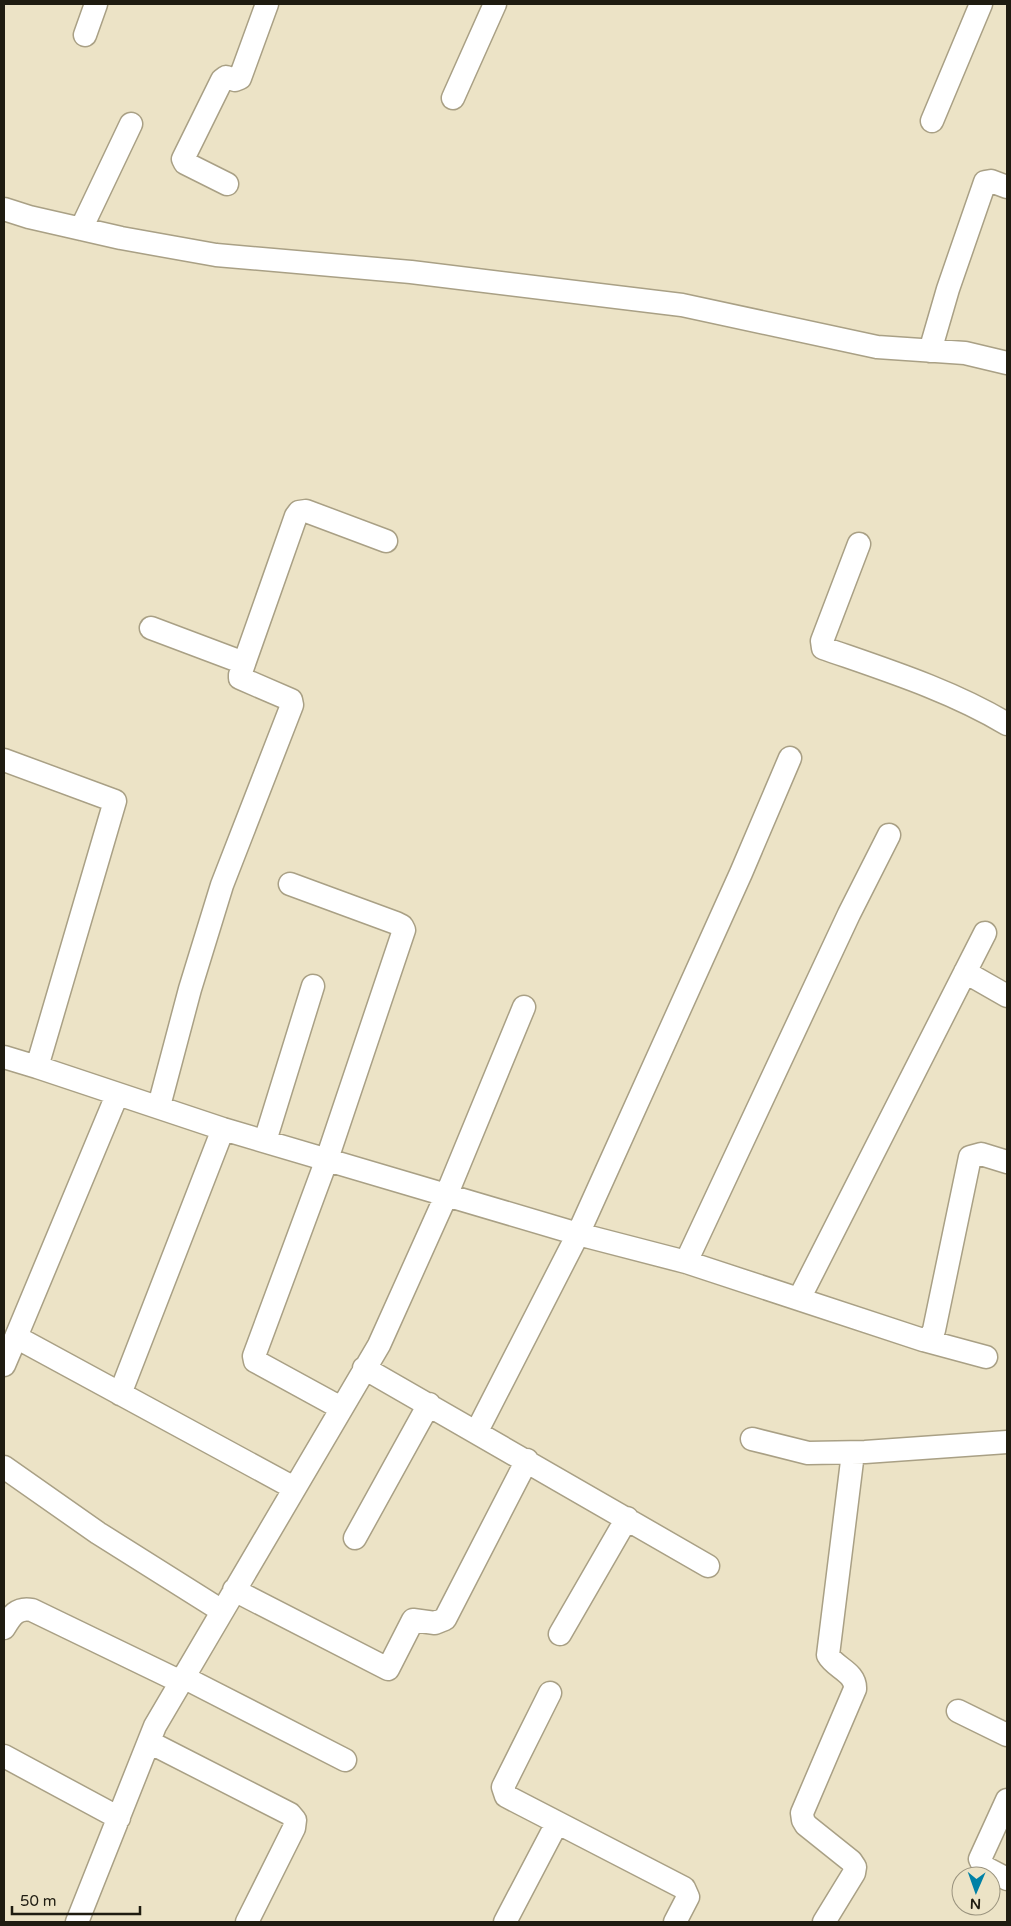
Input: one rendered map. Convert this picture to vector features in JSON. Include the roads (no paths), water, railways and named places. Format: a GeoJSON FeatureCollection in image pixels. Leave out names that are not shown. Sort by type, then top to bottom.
{"type":"FeatureCollection","features":[{"type":"Feature","properties":{"kind":"street"},"geometry":{"type":"LineString","coordinates":[[85,35],[96,4]]}},
{"type":"Feature","properties":{"kind":"street"},"geometry":{"type":"LineString","coordinates":[[227,184],[185,164],[183,159],[222,80],[226,77],[235,80],[240,78],[267,4]]}},
{"type":"Feature","properties":{"kind":"street"},"geometry":{"type":"LineString","coordinates":[[453,98],[495,4]]}},
{"type":"Feature","properties":{"kind":"street"},"geometry":{"type":"LineString","coordinates":[[932,120],[981,4]]}},
{"type":"Feature","properties":{"kind":"street"},"geometry":{"type":"LineString","coordinates":[[81,229],[131,124]]}},
{"type":"Feature","properties":{"kind":"street"},"geometry":{"type":"LineString","coordinates":[[930,351],[948,289],[985,182],[991,180],[1007,187]]}},
{"type":"Feature","properties":{"kind":"street"},"geometry":{"type":"LineString","coordinates":[[4,209],[81,229],[216,254],[411,272],[682,305],[876,347],[964,353],[1007,362]]}},
{"type":"Feature","properties":{"kind":"street"},"geometry":{"type":"LineString","coordinates":[[160,1106],[190,989],[222,886],[292,705],[291,700],[240,678],[299,512],[306,511],[386,541]]}},
{"type":"Feature","properties":{"kind":"street"},"geometry":{"type":"LineString","coordinates":[[859,544],[822,641],[824,648],[924,684],[977,706],[1007,724]]}},
{"type":"Feature","properties":{"kind":"street"},"geometry":{"type":"LineString","coordinates":[[151,628],[244,663]]}},
{"type":"Feature","properties":{"kind":"street"},"geometry":{"type":"LineString","coordinates":[[477,1431],[578,1234],[741,873],[790,758]]}},
{"type":"Feature","properties":{"kind":"street"},"geometry":{"type":"LineString","coordinates":[[4,760],[113,799],[115,803],[37,1067]]}},
{"type":"Feature","properties":{"kind":"street"},"geometry":{"type":"LineString","coordinates":[[686,1262],[845,922],[888,835]]}},
{"type":"Feature","properties":{"kind":"street"},"geometry":{"type":"LineString","coordinates":[[290,884],[396,923],[402,926],[404,930],[327,1159],[253,1358],[341,1408]]}},
{"type":"Feature","properties":{"kind":"street"},"geometry":{"type":"LineString","coordinates":[[799,1299],[985,933]]}},
{"type":"Feature","properties":{"kind":"street"},"geometry":{"type":"LineString","coordinates":[[965,972],[1007,996]]}},
{"type":"Feature","properties":{"kind":"street"},"geometry":{"type":"LineString","coordinates":[[265,1141],[312,986]]}},
{"type":"Feature","properties":{"kind":"street"},"geometry":{"type":"LineString","coordinates":[[77,1922],[155,1726],[379,1345],[446,1196],[524,1007]]}},
{"type":"Feature","properties":{"kind":"street"},"geometry":{"type":"LineString","coordinates":[[4,1056],[117,1095],[160,1106],[223,1129],[578,1234],[686,1262],[924,1340],[986,1357]]}},
{"type":"Feature","properties":{"kind":"street"},"geometry":{"type":"LineString","coordinates":[[4,1366],[117,1095]]}},
{"type":"Feature","properties":{"kind":"street"},"geometry":{"type":"LineString","coordinates":[[120,1394],[223,1129]]}},
{"type":"Feature","properties":{"kind":"street"},"geometry":{"type":"LineString","coordinates":[[924,1340],[930,1338],[934,1330],[970,1157],[981,1154],[1007,1162]]}},
{"type":"Feature","properties":{"kind":"street"},"geometry":{"type":"LineString","coordinates":[[16,1337],[294,1488]]}},
{"type":"Feature","properties":{"kind":"street"},"geometry":{"type":"LineString","coordinates":[[364,1368],[477,1431],[708,1566]]}},
{"type":"Feature","properties":{"kind":"street"},"geometry":{"type":"LineString","coordinates":[[355,1538],[430,1404]]}},
{"type":"Feature","properties":{"kind":"street"},"geometry":{"type":"LineString","coordinates":[[752,1439],[808,1453],[1007,1442]]}},
{"type":"Feature","properties":{"kind":"street"},"geometry":{"type":"LineString","coordinates":[[824,1922],[854,1873],[855,1867],[851,1861],[806,1825],[802,1813],[855,1689],[852,1677],[828,1656],[853,1452]]}},
{"type":"Feature","properties":{"kind":"street"},"geometry":{"type":"LineString","coordinates":[[234,1590],[388,1669],[413,1620],[435,1623],[445,1619],[527,1460]]}},
{"type":"Feature","properties":{"kind":"street"},"geometry":{"type":"LineString","coordinates":[[4,1467],[98,1533],[222,1611]]}},
{"type":"Feature","properties":{"kind":"street"},"geometry":{"type":"LineString","coordinates":[[560,1634],[627,1518]]}},
{"type":"Feature","properties":{"kind":"street"},"geometry":{"type":"LineString","coordinates":[[4,1628],[16,1611],[32,1610],[182,1679],[345,1760]]}},
{"type":"Feature","properties":{"kind":"street"},"geometry":{"type":"LineString","coordinates":[[550,1693],[503,1787],[503,1791],[506,1796],[684,1888],[688,1897],[675,1922]]}},
{"type":"Feature","properties":{"kind":"street"},"geometry":{"type":"LineString","coordinates":[[958,1711],[1007,1735]]}},
{"type":"Feature","properties":{"kind":"street"},"geometry":{"type":"LineString","coordinates":[[149,1742],[290,1814],[295,1820],[294,1828],[247,1922]]}},
{"type":"Feature","properties":{"kind":"street"},"geometry":{"type":"LineString","coordinates":[[4,1756],[118,1818]]}},
{"type":"Feature","properties":{"kind":"street"},"geometry":{"type":"LineString","coordinates":[[1007,1800],[980,1859],[984,1867],[1007,1879]]}},
{"type":"Feature","properties":{"kind":"street"},"geometry":{"type":"LineString","coordinates":[[505,1922],[557,1823]]}}]}
